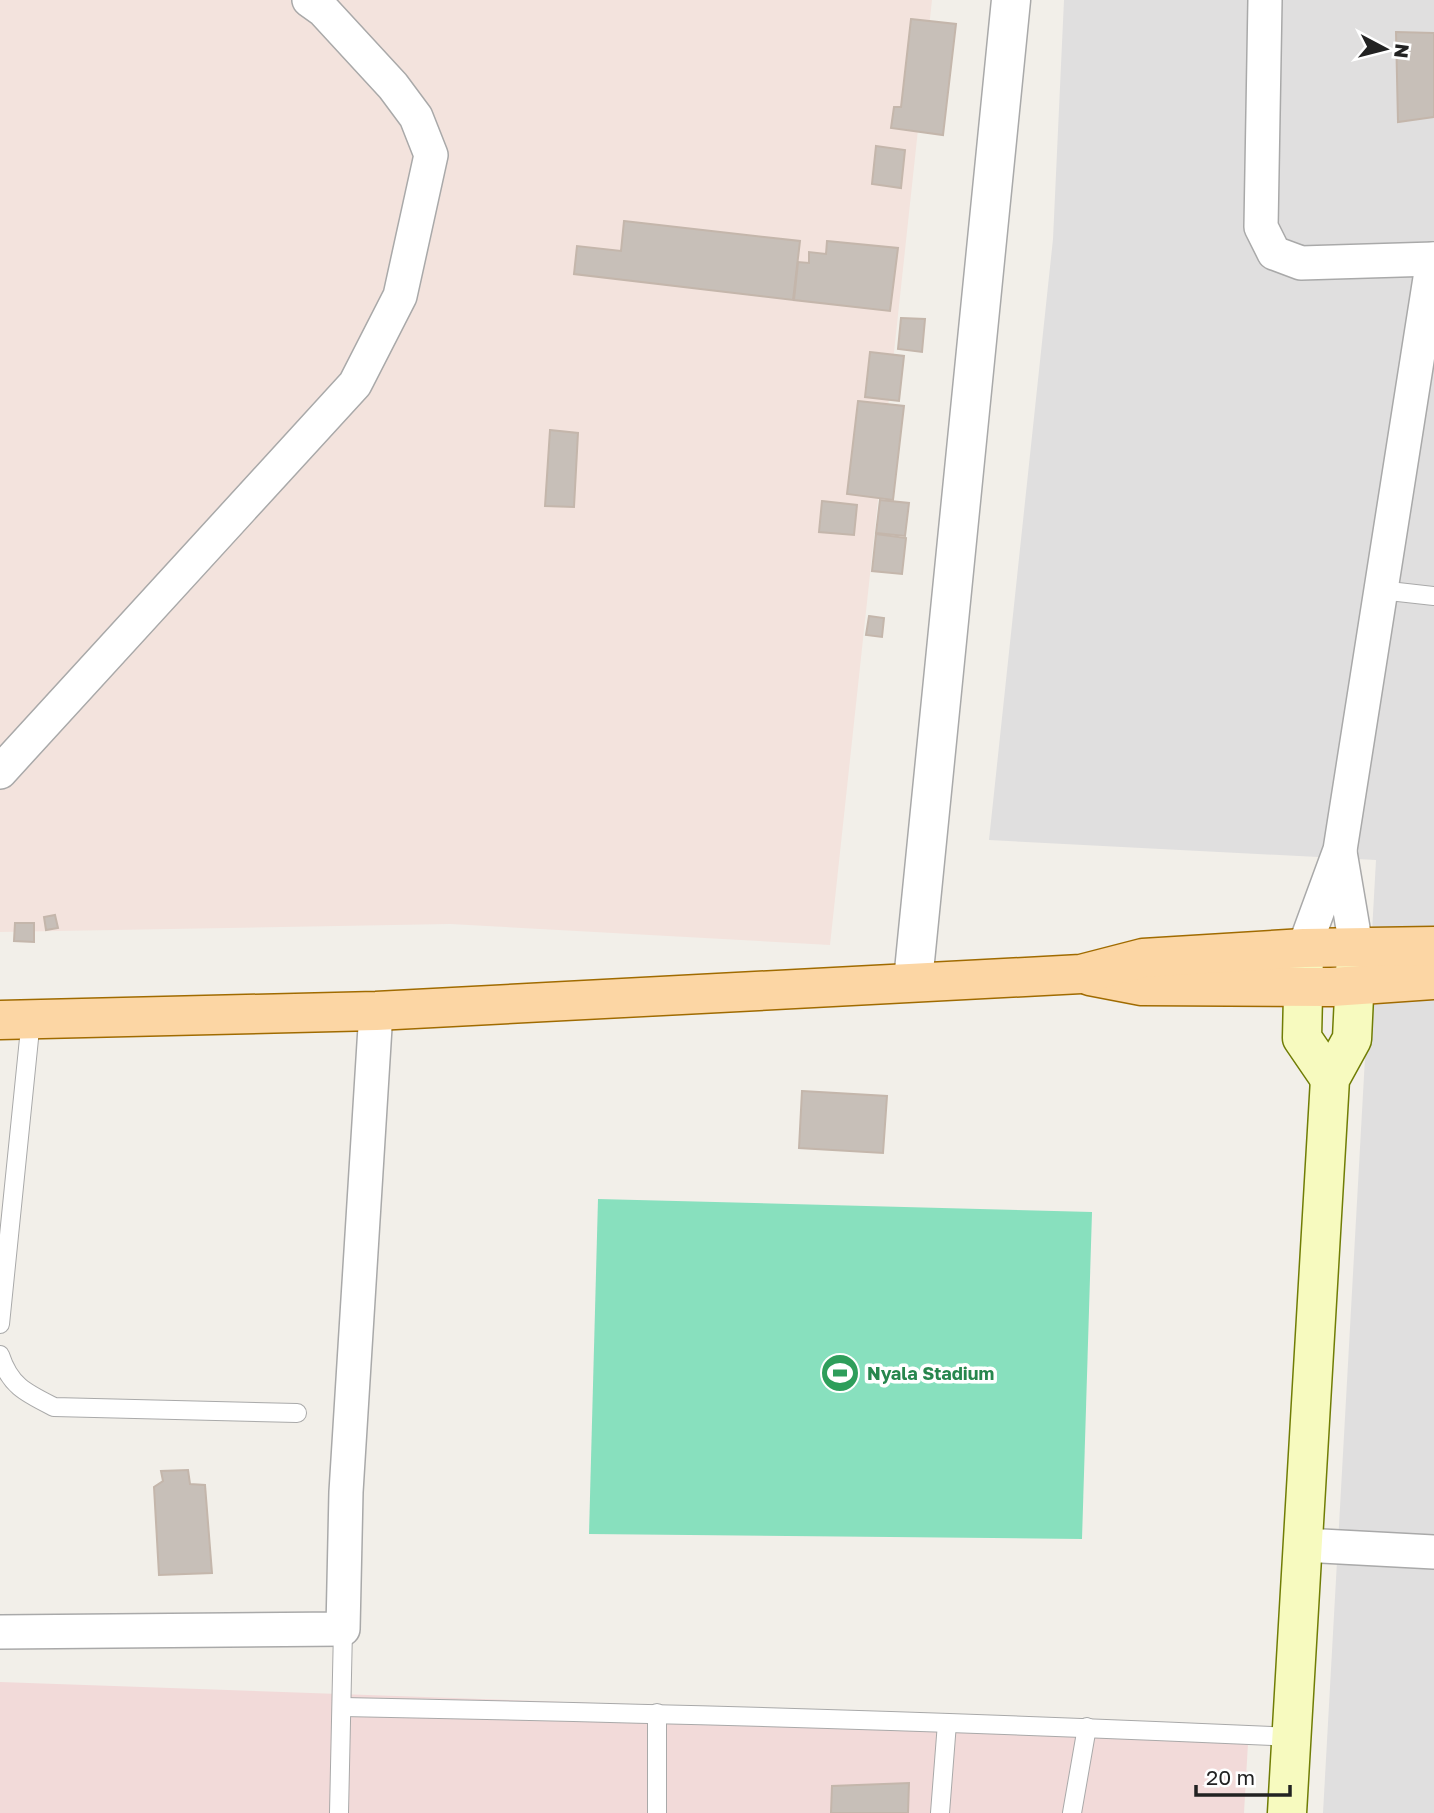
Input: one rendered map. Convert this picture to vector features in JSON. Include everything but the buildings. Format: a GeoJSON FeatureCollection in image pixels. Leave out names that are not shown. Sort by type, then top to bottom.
{"type":"FeatureCollection","features":[{"type":"Feature","properties":{"kind":"main road"},"geometry":{"type":"LineString","coordinates":[[1287,1813],[1330,1079],[1352,1039],[1356,946]]}},
{"type":"Feature","properties":{"kind":"main road"},"geometry":{"type":"LineString","coordinates":[[15,1019],[376,1011],[1081,974],[1143,958],[1304,948],[1434,946]]}},
{"type":"Feature","properties":{"kind":"main road"},"geometry":{"type":"LineString","coordinates":[[1304,948],[1302,1038],[1330,1079]]}},
{"type":"Feature","properties":{"kind":"main road"},"geometry":{"type":"LineString","coordinates":[[1081,974],[1142,986],[1356,986],[1434,980]]}},
{"type":"Feature","properties":{"kind":"street"},"geometry":{"type":"LineString","coordinates":[[0,772],[355,384],[400,296],[431,155],[416,117],[393,86],[323,10],[309,0]]}},
{"type":"Feature","properties":{"kind":"street"},"geometry":{"type":"LineString","coordinates":[[913,981],[1011,0]]}},
{"type":"Feature","properties":{"kind":"street"},"geometry":{"type":"LineString","coordinates":[[1265,0],[1261,227],[1274,253],[1301,263],[1434,259],[1340,850],[1304,948]]}},
{"type":"Feature","properties":{"kind":"street"},"geometry":{"type":"LineString","coordinates":[[1340,850],[1356,946]]}},
{"type":"Feature","properties":{"kind":"street"},"geometry":{"type":"LineString","coordinates":[[0,1632],[343,1629],[346,1492],[376,1011]]}},
{"type":"Feature","properties":{"kind":"street"},"geometry":{"type":"LineString","coordinates":[[1303,1545],[1434,1552]]}},
{"type":"Feature","properties":{"kind":"lane"},"geometry":{"type":"LineString","coordinates":[[1380,590],[1434,596]]}},
{"type":"Feature","properties":{"kind":"lane"},"geometry":{"type":"LineString","coordinates":[[0,1324],[15,1019]]}},
{"type":"Feature","properties":{"kind":"lane"},"geometry":{"type":"LineString","coordinates":[[0,1355],[6,1374],[25,1392],[54,1407],[297,1413]]}},
{"type":"Feature","properties":{"kind":"lane"},"geometry":{"type":"LineString","coordinates":[[339,1813],[343,1629]]}},
{"type":"Feature","properties":{"kind":"lane"},"geometry":{"type":"LineString","coordinates":[[343,1707],[657,1713],[1087,1727],[1292,1737]]}},
{"type":"Feature","properties":{"kind":"lane"},"geometry":{"type":"LineString","coordinates":[[657,1713],[657,1813]]}},
{"type":"Feature","properties":{"kind":"lane"},"geometry":{"type":"LineString","coordinates":[[940,1813],[947,1723]]}},
{"type":"Feature","properties":{"kind":"lane"},"geometry":{"type":"LineString","coordinates":[[1072,1813],[1087,1727]]}},
{"type":"Feature","properties":{"kind":"shaded area"},"geometry":{"type":"Polygon","coordinates":[[[0,0],[932,0],[830,945],[450,924],[0,932],[0,0]]]}},
{"type":"Feature","properties":{"kind":"shaded area"},"geometry":{"type":"Polygon","coordinates":[[[1064,0],[1434,0],[1434,1813],[1323,1813],[1376,860],[989,840],[1053,239],[1064,0]]]}},
{"type":"Feature","properties":{"kind":"shaded area"},"geometry":{"type":"Polygon","coordinates":[[[0,1682],[1249,1726],[1244,1813],[0,1813],[0,1682]]]}},
{"type":"Feature","properties":{"kind":"green space","name":"Nyala Stadium"},"geometry":{"type":"Polygon","coordinates":[[[598,1199],[1092,1212],[1082,1539],[589,1534],[598,1199]]]}},
{"type":"Feature","properties":{"kind":"place","name":"Nyala Stadium"},"geometry":{"type":"Point","coordinates":[840,1373]}}]}
